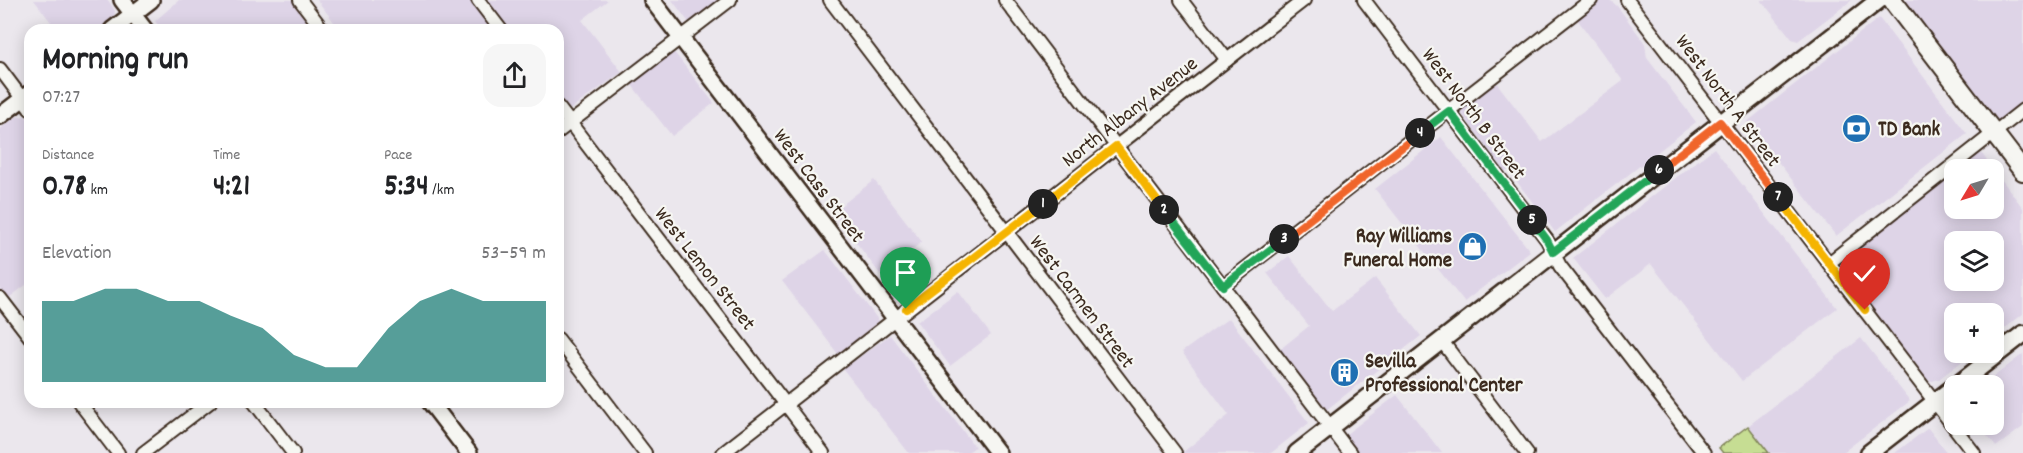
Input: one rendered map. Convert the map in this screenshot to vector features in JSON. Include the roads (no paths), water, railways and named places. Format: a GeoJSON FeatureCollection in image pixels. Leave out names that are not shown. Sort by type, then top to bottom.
{"type":"FeatureCollection","features":[{"type":"Feature","properties":{"kind":"main road"},"geometry":{"type":"LineString","coordinates":[[1297,453],[1879,0]]}},
{"type":"Feature","properties":{"kind":"main road"},"geometry":{"type":"LineString","coordinates":[[1892,0],[2023,171]]}},
{"type":"Feature","properties":{"kind":"main road"},"geometry":{"type":"LineString","coordinates":[[1969,375],[2023,334]]}},
{"type":"Feature","properties":{"kind":"main road"},"geometry":{"type":"LineString","coordinates":[[1869,453],[1944,395]]}},
{"type":"Feature","properties":{"kind":"street"},"geometry":{"type":"LineString","coordinates":[[122,0],[140,24]]}},
{"type":"Feature","properties":{"kind":"street"},"geometry":{"type":"LineString","coordinates":[[120,24],[151,0]]}},
{"type":"Feature","properties":{"kind":"street"},"geometry":{"type":"LineString","coordinates":[[300,0],[318,24]]}},
{"type":"Feature","properties":{"kind":"street"},"geometry":{"type":"LineString","coordinates":[[478,0],[496,24]]}},
{"type":"Feature","properties":{"kind":"street","name":"West Cass Street"},"geometry":{"type":"LineString","coordinates":[[652,0],[998,453]]}},
{"type":"Feature","properties":{"kind":"street"},"geometry":{"type":"LineString","coordinates":[[564,128],[730,0]]}},
{"type":"Feature","properties":{"kind":"street","name":"West Carmen Street"},"geometry":{"type":"LineString","coordinates":[[830,0],[1175,453]]}},
{"type":"Feature","properties":{"kind":"street"},"geometry":{"type":"LineString","coordinates":[[1005,0],[1350,453]]}},
{"type":"Feature","properties":{"kind":"street"},"geometry":{"type":"LineString","coordinates":[[1181,0],[1227,60]]}},
{"type":"Feature","properties":{"kind":"street","name":"North Albany Avenue"},"geometry":{"type":"LineString","coordinates":[[723,453],[1304,0]]}},
{"type":"Feature","properties":{"kind":"street","name":"West North B Street"},"geometry":{"type":"LineString","coordinates":[[1364,0],[1547,240],[1560,266],[1704,453]]}},
{"type":"Feature","properties":{"kind":"street"},"geometry":{"type":"LineString","coordinates":[[1223,286],[1591,0]]}},
{"type":"Feature","properties":{"kind":"street","name":"West North A Street"},"geometry":{"type":"LineString","coordinates":[[1627,0],[1974,453]]}},
{"type":"Feature","properties":{"kind":"street"},"geometry":{"type":"LineString","coordinates":[[0,69],[24,97]]}},
{"type":"Feature","properties":{"kind":"street"},"geometry":{"type":"LineString","coordinates":[[0,116],[24,102]]}},
{"type":"Feature","properties":{"kind":"street"},"geometry":{"type":"LineString","coordinates":[[1829,263],[2023,110]]}},
{"type":"Feature","properties":{"kind":"street","name":"West Lemon Street"},"geometry":{"type":"LineString","coordinates":[[564,115],[823,453]]}},
{"type":"Feature","properties":{"kind":"street"},"geometry":{"type":"LineString","coordinates":[[0,298],[24,329]]}},
{"type":"Feature","properties":{"kind":"street"},"geometry":{"type":"LineString","coordinates":[[1441,340],[1527,453]]}},
{"type":"Feature","properties":{"kind":"street"},"geometry":{"type":"LineString","coordinates":[[564,347],[645,453]]}},
{"type":"Feature","properties":{"kind":"street"},"geometry":{"type":"LineString","coordinates":[[84,408],[118,453]]}},
{"type":"Feature","properties":{"kind":"street"},"geometry":{"type":"LineString","coordinates":[[143,453],[202,408]]}},
{"type":"Feature","properties":{"kind":"street"},"geometry":{"type":"LineString","coordinates":[[259,408],[293,453]]}},
{"type":"Feature","properties":{"kind":"street"},"geometry":{"type":"LineString","coordinates":[[435,408],[469,453]]}},
{"type":"Feature","properties":{"kind":"place","name":"TD Bank"},"geometry":{"type":"Point","coordinates":[1857,128]}},
{"type":"Feature","properties":{"kind":"place","name":"Ray Williams Funeral Home"},"geometry":{"type":"Point","coordinates":[1473,247]}},
{"type":"Feature","properties":{"kind":"place","name":"Sevilla Professional Center"},"geometry":{"type":"Point","coordinates":[1344,372]}}]}
